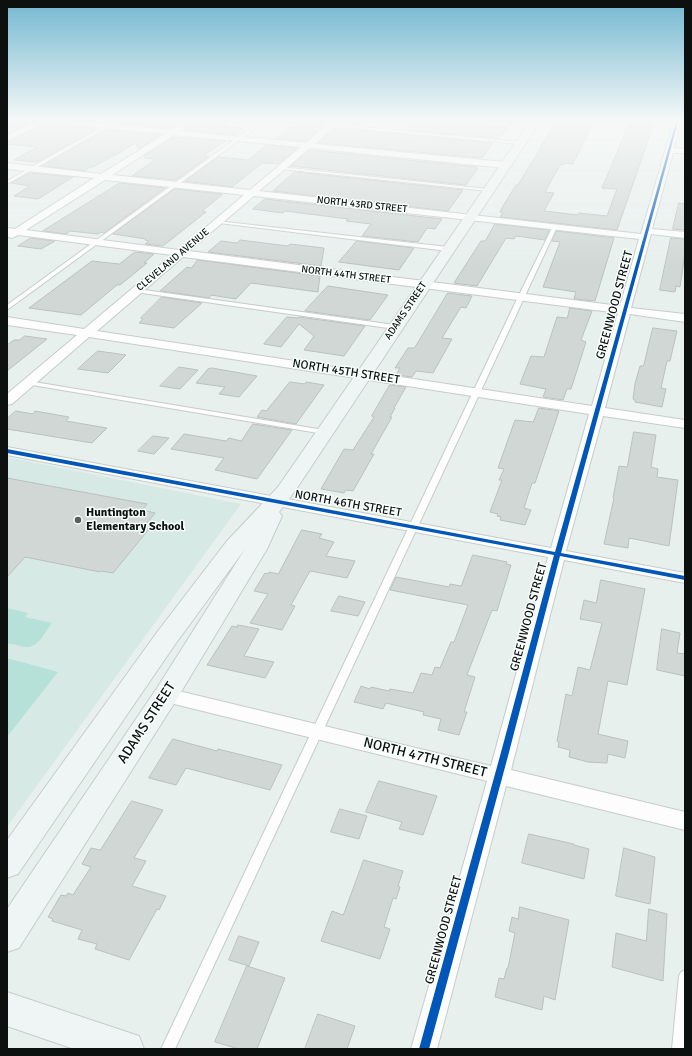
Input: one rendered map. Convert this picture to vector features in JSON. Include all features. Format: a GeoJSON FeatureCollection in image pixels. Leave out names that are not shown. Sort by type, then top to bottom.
{"type":"FeatureCollection","features":[{"type":"Feature","properties":{"kind":"main road","name":"ADAMS STREET"},"geometry":{"type":"LineString","coordinates":[[7,865],[167,636],[235,546],[276,502],[503,168]]}},
{"type":"Feature","properties":{"kind":"main road","name":"ADAMS STREET"},"geometry":{"type":"LineString","coordinates":[[7,937],[166,694],[256,549],[276,502]]}},
{"type":"Feature","properties":{"kind":"main road"},"geometry":{"type":"LineString","coordinates":[[7,1009],[126,1049]]}},
{"type":"Feature","properties":{"kind":"street","name":"NORTH 43RD STREET"},"geometry":{"type":"LineString","coordinates":[[26,168],[556,227],[645,234],[685,235]]}},
{"type":"Feature","properties":{"kind":"street"},"geometry":{"type":"LineString","coordinates":[[10,234],[115,168]]}},
{"type":"Feature","properties":{"kind":"street","name":"CLEVELAND AVENUE"},"geometry":{"type":"LineString","coordinates":[[7,401],[282,168]]}},
{"type":"Feature","properties":{"kind":"street","name":"GREENWOOD STREET"},"geometry":{"type":"LineString","coordinates":[[424,1049],[557,554],[664,168]]}},
{"type":"Feature","properties":{"kind":"street","name":"NORTH 44TH STREET"},"geometry":{"type":"LineString","coordinates":[[10,234],[96,243],[685,318]]}},
{"type":"Feature","properties":{"kind":"street","name":"NORTH 45TH STREET"},"geometry":{"type":"LineString","coordinates":[[7,321],[685,424]]}},
{"type":"Feature","properties":{"kind":"street","name":"NORTH 46TH STREET"},"geometry":{"type":"LineString","coordinates":[[7,451],[685,578]]}},
{"type":"Feature","properties":{"kind":"street","name":"NORTH 47TH STREET"},"geometry":{"type":"LineString","coordinates":[[166,694],[685,821]]}},
{"type":"Feature","properties":{"kind":"lane"},"geometry":{"type":"LineString","coordinates":[[7,308],[199,168]]}},
{"type":"Feature","properties":{"kind":"lane"},"geometry":{"type":"LineString","coordinates":[[285,168],[488,190]]}},
{"type":"Feature","properties":{"kind":"lane"},"geometry":{"type":"LineString","coordinates":[[7,183],[32,169]]}},
{"type":"Feature","properties":{"kind":"lane"},"geometry":{"type":"LineString","coordinates":[[219,222],[448,249]]}},
{"type":"Feature","properties":{"kind":"lane"},"geometry":{"type":"LineString","coordinates":[[168,1049],[476,392],[556,227]]}},
{"type":"Feature","properties":{"kind":"lane"},"geometry":{"type":"LineString","coordinates":[[137,291],[395,327]]}},
{"type":"Feature","properties":{"kind":"lane"},"geometry":{"type":"LineString","coordinates":[[28,383],[324,432]]}},
{"type":"Feature","properties":{"kind":"lane"},"geometry":{"type":"LineString","coordinates":[[679,1049],[685,976]]}},
{"type":"Feature","properties":{"kind":"shaded area"},"geometry":{"type":"Polygon","coordinates":[[[7,457],[241,504],[7,827],[7,737],[57,672],[7,660],[7,457]]]}},
{"type":"Feature","properties":{"kind":"green space"},"geometry":{"type":"Polygon","coordinates":[[[7,608],[28,613],[25,617],[52,623],[38,642],[31,647],[7,644],[7,608]]]}},
{"type":"Feature","properties":{"kind":"green space"},"geometry":{"type":"Polygon","coordinates":[[[7,658],[58,672],[7,737],[7,658]]]}},
{"type":"Feature","properties":{"kind":"building"},"geometry":{"type":"Polygon","coordinates":[[[62,168],[88,168],[84,171],[62,168]]]}},
{"type":"Feature","properties":{"kind":"building"},"geometry":{"type":"Polygon","coordinates":[[[143,168],[192,168],[176,180],[132,176],[143,168]]]}},
{"type":"Feature","properties":{"kind":"building"},"geometry":{"type":"Polygon","coordinates":[[[202,168],[255,168],[232,187],[185,181],[202,168]]]}},
{"type":"Feature","properties":{"kind":"building"},"geometry":{"type":"Polygon","coordinates":[[[312,168],[478,168],[466,185],[312,168]]]}},
{"type":"Feature","properties":{"kind":"building"},"geometry":{"type":"Polygon","coordinates":[[[528,168],[558,168],[545,192],[554,193],[544,211],[578,215],[579,213],[607,216],[617,189],[602,188],[610,168],[638,168],[617,230],[500,217],[503,213],[500,212],[503,206],[516,185],[518,185],[528,168]]]}},
{"type":"Feature","properties":{"kind":"building"},"geometry":{"type":"Polygon","coordinates":[[[295,172],[463,190],[448,211],[273,191],[295,172]]]}},
{"type":"Feature","properties":{"kind":"building"},"geometry":{"type":"Polygon","coordinates":[[[30,173],[73,177],[38,199],[14,196],[30,186],[11,183],[30,173]]]}},
{"type":"Feature","properties":{"kind":"building"},"geometry":{"type":"Polygon","coordinates":[[[120,183],[165,188],[104,233],[101,232],[98,234],[70,231],[66,234],[43,231],[120,183]]]}},
{"type":"Feature","properties":{"kind":"building"},"geometry":{"type":"Polygon","coordinates":[[[175,189],[223,194],[202,211],[206,212],[163,246],[145,244],[149,241],[145,240],[146,239],[113,234],[175,189]]]}},
{"type":"Feature","properties":{"kind":"building"},"geometry":{"type":"Polygon","coordinates":[[[265,199],[442,219],[435,229],[427,228],[418,242],[362,236],[371,224],[346,221],[348,219],[285,211],[283,213],[253,209],[265,199]]]}},
{"type":"Feature","properties":{"kind":"building"},"geometry":{"type":"Polygon","coordinates":[[[679,203],[685,204],[685,230],[673,229],[679,203]]]}},
{"type":"Feature","properties":{"kind":"building"},"geometry":{"type":"Polygon","coordinates":[[[495,224],[549,230],[545,240],[516,236],[514,239],[506,238],[477,286],[454,283],[481,241],[485,241],[495,224]]]}},
{"type":"Feature","properties":{"kind":"building"},"geometry":{"type":"Polygon","coordinates":[[[557,231],[614,238],[595,301],[574,299],[576,292],[543,287],[560,242],[552,241],[557,231]]]}},
{"type":"Feature","properties":{"kind":"building"},"geometry":{"type":"Polygon","coordinates":[[[31,238],[55,241],[41,249],[18,246],[31,238]]]}},
{"type":"Feature","properties":{"kind":"building"},"geometry":{"type":"Polygon","coordinates":[[[671,238],[685,239],[685,253],[680,287],[676,286],[675,292],[660,290],[671,238]]]}},
{"type":"Feature","properties":{"kind":"building"},"geometry":{"type":"Polygon","coordinates":[[[240,240],[288,246],[290,244],[324,248],[321,266],[208,252],[221,241],[237,243],[240,240]]]}},
{"type":"Feature","properties":{"kind":"building"},"geometry":{"type":"Polygon","coordinates":[[[357,241],[414,248],[399,270],[339,262],[357,241]]]}},
{"type":"Feature","properties":{"kind":"building"},"geometry":{"type":"Polygon","coordinates":[[[135,252],[154,254],[144,263],[147,263],[120,285],[117,285],[81,315],[29,308],[92,261],[119,264],[135,252]]]}},
{"type":"Feature","properties":{"kind":"building"},"geometry":{"type":"Polygon","coordinates":[[[198,260],[320,276],[318,292],[251,283],[236,299],[211,295],[209,298],[160,291],[187,267],[191,268],[198,260]]]}},
{"type":"Feature","properties":{"kind":"building"},"geometry":{"type":"Polygon","coordinates":[[[328,286],[388,295],[370,320],[305,311],[328,286]]]}},
{"type":"Feature","properties":{"kind":"building"},"geometry":{"type":"Polygon","coordinates":[[[448,293],[472,296],[466,308],[461,307],[442,338],[452,339],[433,373],[416,371],[412,377],[396,375],[400,368],[395,368],[408,348],[415,347],[448,293]]]}},
{"type":"Feature","properties":{"kind":"building"},"geometry":{"type":"Polygon","coordinates":[[[162,297],[202,303],[174,328],[139,323],[143,319],[141,318],[162,297]]]}},
{"type":"Feature","properties":{"kind":"building"},"geometry":{"type":"Polygon","coordinates":[[[570,308],[592,311],[581,340],[586,342],[571,389],[567,389],[563,400],[543,397],[546,389],[520,384],[531,356],[544,357],[557,317],[567,318],[570,308]]]}},
{"type":"Feature","properties":{"kind":"building"},"geometry":{"type":"Polygon","coordinates":[[[287,317],[299,317],[365,326],[344,356],[304,350],[314,336],[299,324],[281,347],[264,344],[287,317]]]}},
{"type":"Feature","properties":{"kind":"building"},"geometry":{"type":"Polygon","coordinates":[[[653,328],[677,331],[670,361],[667,361],[661,388],[666,389],[662,407],[635,402],[633,399],[640,366],[643,366],[644,364],[653,328]]]}},
{"type":"Feature","properties":{"kind":"building"},"geometry":{"type":"Polygon","coordinates":[[[25,336],[47,339],[7,371],[7,345],[14,340],[19,340],[25,336]]]}},
{"type":"Feature","properties":{"kind":"building"},"geometry":{"type":"Polygon","coordinates":[[[98,351],[126,355],[108,373],[78,369],[98,351]]]}},
{"type":"Feature","properties":{"kind":"building"},"geometry":{"type":"Polygon","coordinates":[[[179,367],[198,370],[180,389],[160,386],[179,367]]]}},
{"type":"Feature","properties":{"kind":"building"},"geometry":{"type":"Polygon","coordinates":[[[212,368],[257,376],[239,397],[219,394],[225,387],[196,383],[208,369],[212,368]]]}},
{"type":"Feature","properties":{"kind":"building"},"geometry":{"type":"Polygon","coordinates":[[[290,382],[305,384],[306,382],[324,385],[296,424],[257,417],[262,410],[266,411],[290,382]]]}},
{"type":"Feature","properties":{"kind":"building"},"geometry":{"type":"Polygon","coordinates":[[[390,385],[406,387],[390,417],[392,417],[371,454],[374,454],[353,491],[346,490],[344,493],[321,489],[344,449],[353,450],[374,417],[372,416],[390,385]]]}},
{"type":"Feature","properties":{"kind":"building"},"geometry":{"type":"Polygon","coordinates":[[[539,408],[559,411],[535,483],[532,483],[524,508],[531,510],[525,525],[500,520],[501,517],[497,516],[498,514],[490,512],[502,480],[499,480],[504,469],[498,468],[515,420],[533,422],[539,408]]]}},
{"type":"Feature","properties":{"kind":"building"},"geometry":{"type":"Polygon","coordinates":[[[16,411],[33,414],[35,411],[69,417],[66,421],[107,428],[92,443],[7,429],[7,419],[16,411]]]}},
{"type":"Feature","properties":{"kind":"building"},"geometry":{"type":"Polygon","coordinates":[[[253,424],[292,430],[257,479],[215,470],[224,458],[171,449],[184,434],[226,441],[229,438],[241,441],[253,424]]]}},
{"type":"Feature","properties":{"kind":"building"},"geometry":{"type":"Polygon","coordinates":[[[634,432],[656,435],[651,467],[658,469],[657,477],[678,480],[669,546],[629,538],[628,548],[604,544],[619,466],[627,467],[634,432]]]}},
{"type":"Feature","properties":{"kind":"building"},"geometry":{"type":"Polygon","coordinates":[[[153,436],[169,438],[154,454],[138,451],[153,436]]]}},
{"type":"Feature","properties":{"kind":"building","name":"Huntington Elementary School"},"geometry":{"type":"Polygon","coordinates":[[[7,478],[147,504],[142,510],[155,513],[143,528],[149,529],[113,573],[100,572],[25,557],[7,577],[7,478]]]}},
{"type":"Feature","properties":{"kind":"building"},"geometry":{"type":"Polygon","coordinates":[[[302,530],[322,534],[319,538],[334,542],[326,556],[355,561],[347,578],[310,571],[291,605],[295,606],[282,630],[250,623],[268,594],[254,591],[265,573],[268,574],[269,572],[278,574],[302,530]]]}},
{"type":"Feature","properties":{"kind":"building"},"geometry":{"type":"Polygon","coordinates":[[[473,555],[507,562],[506,564],[511,565],[497,611],[492,610],[467,675],[475,677],[464,712],[467,712],[459,735],[438,730],[441,719],[423,715],[424,712],[386,703],[383,709],[354,702],[361,686],[370,689],[371,687],[389,691],[390,689],[413,693],[421,673],[432,675],[435,667],[440,668],[451,642],[454,642],[468,605],[390,590],[396,577],[449,587],[450,584],[461,586],[473,555]]]}},
{"type":"Feature","properties":{"kind":"building"},"geometry":{"type":"Polygon","coordinates":[[[601,580],[645,589],[627,685],[608,681],[598,734],[628,741],[625,758],[608,754],[607,763],[588,762],[569,757],[570,750],[558,747],[559,742],[557,741],[566,694],[572,696],[578,667],[590,670],[602,623],[580,619],[584,600],[596,603],[601,580]]]}},
{"type":"Feature","properties":{"kind":"building"},"geometry":{"type":"Polygon","coordinates":[[[339,596],[365,602],[358,616],[331,611],[339,596]]]}},
{"type":"Feature","properties":{"kind":"building"},"geometry":{"type":"Polygon","coordinates":[[[238,625],[259,629],[244,656],[274,662],[265,678],[207,665],[232,626],[237,627],[238,625]]]}},
{"type":"Feature","properties":{"kind":"building"},"geometry":{"type":"Polygon","coordinates":[[[662,629],[680,633],[677,653],[685,654],[685,676],[657,670],[662,629]]]}},
{"type":"Feature","properties":{"kind":"building"},"geometry":{"type":"Polygon","coordinates":[[[173,739],[217,751],[218,749],[282,765],[270,790],[186,768],[176,785],[149,778],[173,739]]]}},
{"type":"Feature","properties":{"kind":"building"},"geometry":{"type":"Polygon","coordinates":[[[379,781],[437,796],[423,835],[399,829],[402,822],[366,812],[379,781]]]}},
{"type":"Feature","properties":{"kind":"building"},"geometry":{"type":"Polygon","coordinates":[[[132,801],[163,810],[134,858],[146,861],[132,886],[166,896],[159,910],[157,909],[129,960],[95,949],[97,944],[78,939],[82,930],[52,921],[53,919],[48,917],[61,895],[66,896],[68,893],[73,895],[91,867],[82,864],[91,848],[100,850],[132,801]]]}},
{"type":"Feature","properties":{"kind":"building"},"geometry":{"type":"Polygon","coordinates":[[[340,809],[367,816],[359,839],[331,832],[340,809]]]}},
{"type":"Feature","properties":{"kind":"building"},"geometry":{"type":"Polygon","coordinates":[[[529,834],[574,844],[589,849],[584,879],[522,863],[529,834]]]}},
{"type":"Feature","properties":{"kind":"building"},"geometry":{"type":"Polygon","coordinates":[[[624,848],[655,857],[650,904],[616,896],[624,848]]]}},
{"type":"Feature","properties":{"kind":"building"},"geometry":{"type":"Polygon","coordinates":[[[364,860],[403,871],[398,886],[400,887],[396,899],[393,898],[384,927],[390,929],[380,959],[321,941],[332,911],[343,915],[364,860]]]}},
{"type":"Feature","properties":{"kind":"building"},"geometry":{"type":"Polygon","coordinates":[[[520,907],[569,920],[555,1000],[544,996],[542,1010],[495,997],[499,978],[504,979],[508,968],[515,933],[509,931],[512,917],[518,919],[520,907]]]}},
{"type":"Feature","properties":{"kind":"building"},"geometry":{"type":"Polygon","coordinates":[[[649,909],[667,914],[663,981],[612,967],[616,933],[646,941],[649,909]]]}},
{"type":"Feature","properties":{"kind":"building"},"geometry":{"type":"Polygon","coordinates":[[[239,936],[259,942],[249,966],[229,960],[239,936]]]}},
{"type":"Feature","properties":{"kind":"building"},"geometry":{"type":"Polygon","coordinates":[[[247,966],[285,978],[257,1049],[239,1049],[215,1042],[247,966]]]}},
{"type":"Feature","properties":{"kind":"building"},"geometry":{"type":"Polygon","coordinates":[[[318,1014],[355,1026],[347,1049],[305,1049],[318,1014]]]}},
{"type":"Feature","properties":{"kind":"cycle path"},"geometry":{"type":"LineString","coordinates":[[424,1049],[554,566],[664,168]]}},
{"type":"Feature","properties":{"kind":"cycle path"},"geometry":{"type":"LineString","coordinates":[[7,451],[685,578]]}},
{"type":"Feature","properties":{"kind":"place","name":"Huntington Elementary School"},"geometry":{"type":"Point","coordinates":[78,520]}}]}
